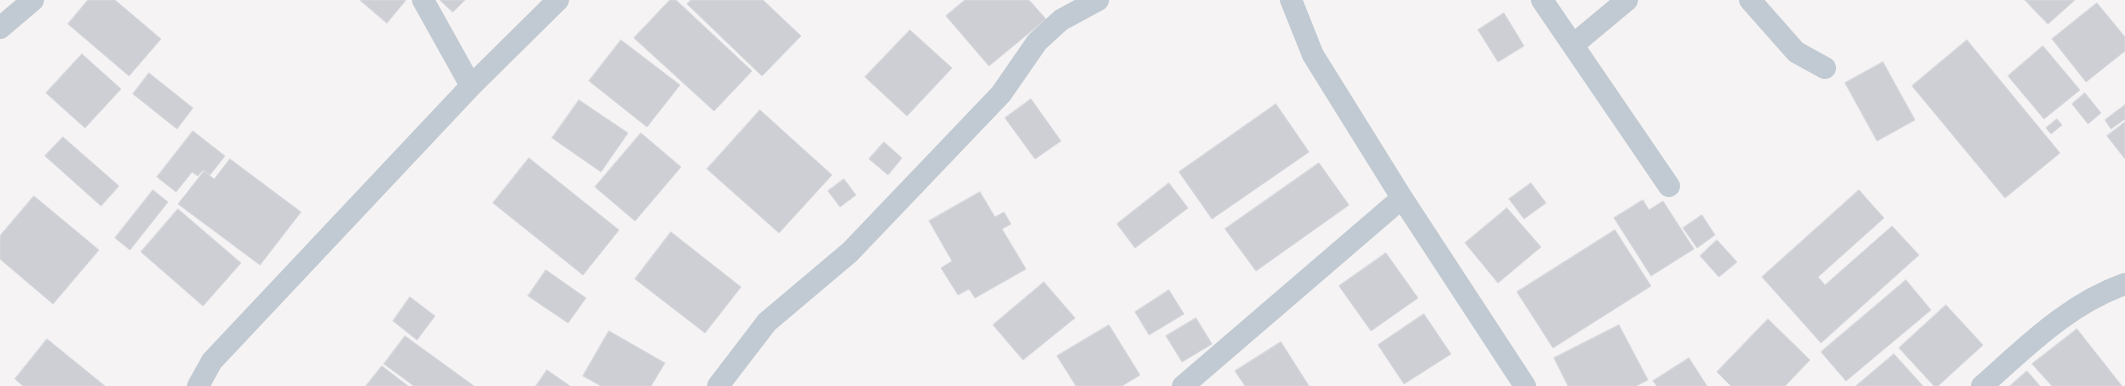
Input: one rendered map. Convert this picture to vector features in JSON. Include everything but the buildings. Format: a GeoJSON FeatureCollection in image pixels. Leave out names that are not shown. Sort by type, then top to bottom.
{"type":"FeatureCollection","features":[{"type":"Feature","properties":{"kind":"street"},"geometry":{"type":"LineString","coordinates":[[0,28],[33,0]]}},
{"type":"Feature","properties":{"kind":"street"},"geometry":{"type":"LineString","coordinates":[[423,0],[471,86]]}},
{"type":"Feature","properties":{"kind":"street"},"geometry":{"type":"LineString","coordinates":[[198,386],[212,361],[471,86],[558,0]]}},
{"type":"Feature","properties":{"kind":"street"},"geometry":{"type":"LineString","coordinates":[[718,386],[767,322],[850,252],[1002,94],[1037,42],[1061,20],[1098,0]]}},
{"type":"Feature","properties":{"kind":"street"},"geometry":{"type":"LineString","coordinates":[[1291,0],[1312,55],[1402,198],[1525,386]]}},
{"type":"Feature","properties":{"kind":"street"},"geometry":{"type":"LineString","coordinates":[[1542,0],[1669,186]]}},
{"type":"Feature","properties":{"kind":"street"},"geometry":{"type":"LineString","coordinates":[[1573,45],[1627,0]]}},
{"type":"Feature","properties":{"kind":"street"},"geometry":{"type":"LineString","coordinates":[[1750,0],[1796,52],[1825,68]]}},
{"type":"Feature","properties":{"kind":"street"},"geometry":{"type":"LineString","coordinates":[[1183,386],[1402,198]]}},
{"type":"Feature","properties":{"kind":"street"},"geometry":{"type":"LineString","coordinates":[[1982,386],[2047,327],[2080,306],[2125,284]]}}]}
